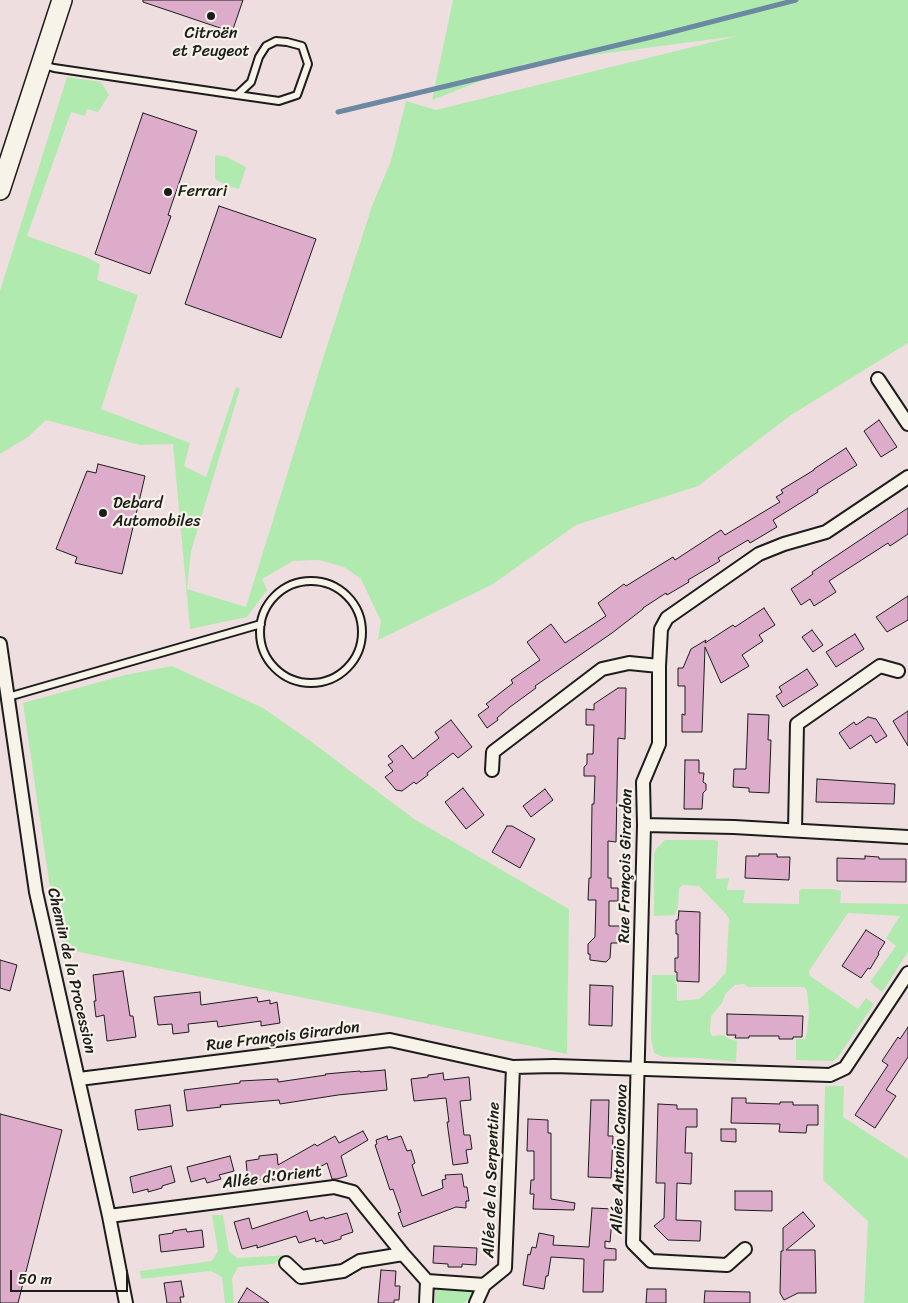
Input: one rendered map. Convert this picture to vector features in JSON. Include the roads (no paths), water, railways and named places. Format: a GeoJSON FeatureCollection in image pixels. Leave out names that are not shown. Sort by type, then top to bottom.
{"type":"FeatureCollection","features":[{"type":"Feature","properties":{"kind":"main road"},"geometry":{"type":"LineString","coordinates":[[0,190],[62,0]]}},
{"type":"Feature","properties":{"kind":"street"},"geometry":{"type":"LineString","coordinates":[[878,379],[908,424]]}},
{"type":"Feature","properties":{"kind":"street","name":"Rue François Girardon"},"geometry":{"type":"LineString","coordinates":[[638,1070],[644,825],[643,782],[659,744],[661,629],[667,618],[759,554],[784,544],[826,532],[908,477]]}},
{"type":"Feature","properties":{"kind":"street","name":"Chemin de la Procession"},"geometry":{"type":"LineString","coordinates":[[0,644],[36,892],[79,1079],[126,1303]]}},
{"type":"Feature","properties":{"kind":"street"},"geometry":{"type":"LineString","coordinates":[[492,770],[493,752],[602,669],[629,663],[659,666]]}},
{"type":"Feature","properties":{"kind":"street"},"geometry":{"type":"LineString","coordinates":[[795,830],[798,724],[880,666],[898,671]]}},
{"type":"Feature","properties":{"kind":"street"},"geometry":{"type":"LineString","coordinates":[[644,825],[734,827],[908,836]]}},
{"type":"Feature","properties":{"kind":"street","name":"Rue François Girardon"},"geometry":{"type":"LineString","coordinates":[[79,1079],[390,1040],[513,1067],[554,1066],[830,1075],[844,1068],[908,973]]}},
{"type":"Feature","properties":{"kind":"street","name":"Allée de la Serpentine"},"geometry":{"type":"LineString","coordinates":[[484,1284],[505,1268],[513,1067]]}},
{"type":"Feature","properties":{"kind":"street","name":"Allée Antonio Canova"},"geometry":{"type":"LineString","coordinates":[[638,1070],[633,1243],[651,1261],[727,1265],[745,1249]]}},
{"type":"Feature","properties":{"kind":"street","name":"Allée d'Orient"},"geometry":{"type":"LineString","coordinates":[[109,1216],[334,1187],[353,1192],[427,1281]]}},
{"type":"Feature","properties":{"kind":"street"},"geometry":{"type":"LineString","coordinates":[[286,1263],[301,1277],[343,1271],[360,1261],[403,1254]]}},
{"type":"Feature","properties":{"kind":"street"},"geometry":{"type":"LineString","coordinates":[[426,1303],[427,1281],[484,1284],[476,1303]]}},
{"type":"Feature","properties":{"kind":"lane"},"geometry":{"type":"LineString","coordinates":[[40,64],[54,68],[237,95],[279,101],[297,94],[308,64],[302,46],[276,41],[266,46],[259,57],[251,82],[237,95]]}},
{"type":"Feature","properties":{"kind":"lane"},"geometry":{"type":"LineString","coordinates":[[304,581],[320,581],[336,587],[354,603],[362,626],[362,642],[356,658],[344,672],[329,680],[311,684],[294,680],[279,672],[267,658],[261,642],[261,624],[266,609],[275,595],[288,586],[304,581]]}},
{"type":"Feature","properties":{"kind":"lane"},"geometry":{"type":"LineString","coordinates":[[8,697],[261,624]]}},
{"type":"Feature","properties":{"kind":"waterway"},"geometry":{"type":"LineString","coordinates":[[338,112],[664,34],[796,0]]}},
{"type":"Feature","properties":{"kind":"place","name":"Citroën et Peugeot"},"geometry":{"type":"Point","coordinates":[211,16]}},
{"type":"Feature","properties":{"kind":"place","name":"Ferrari"},"geometry":{"type":"Point","coordinates":[168,192]}},
{"type":"Feature","properties":{"kind":"place","name":"Debard Automobiles"},"geometry":{"type":"Point","coordinates":[103,513]}}]}
